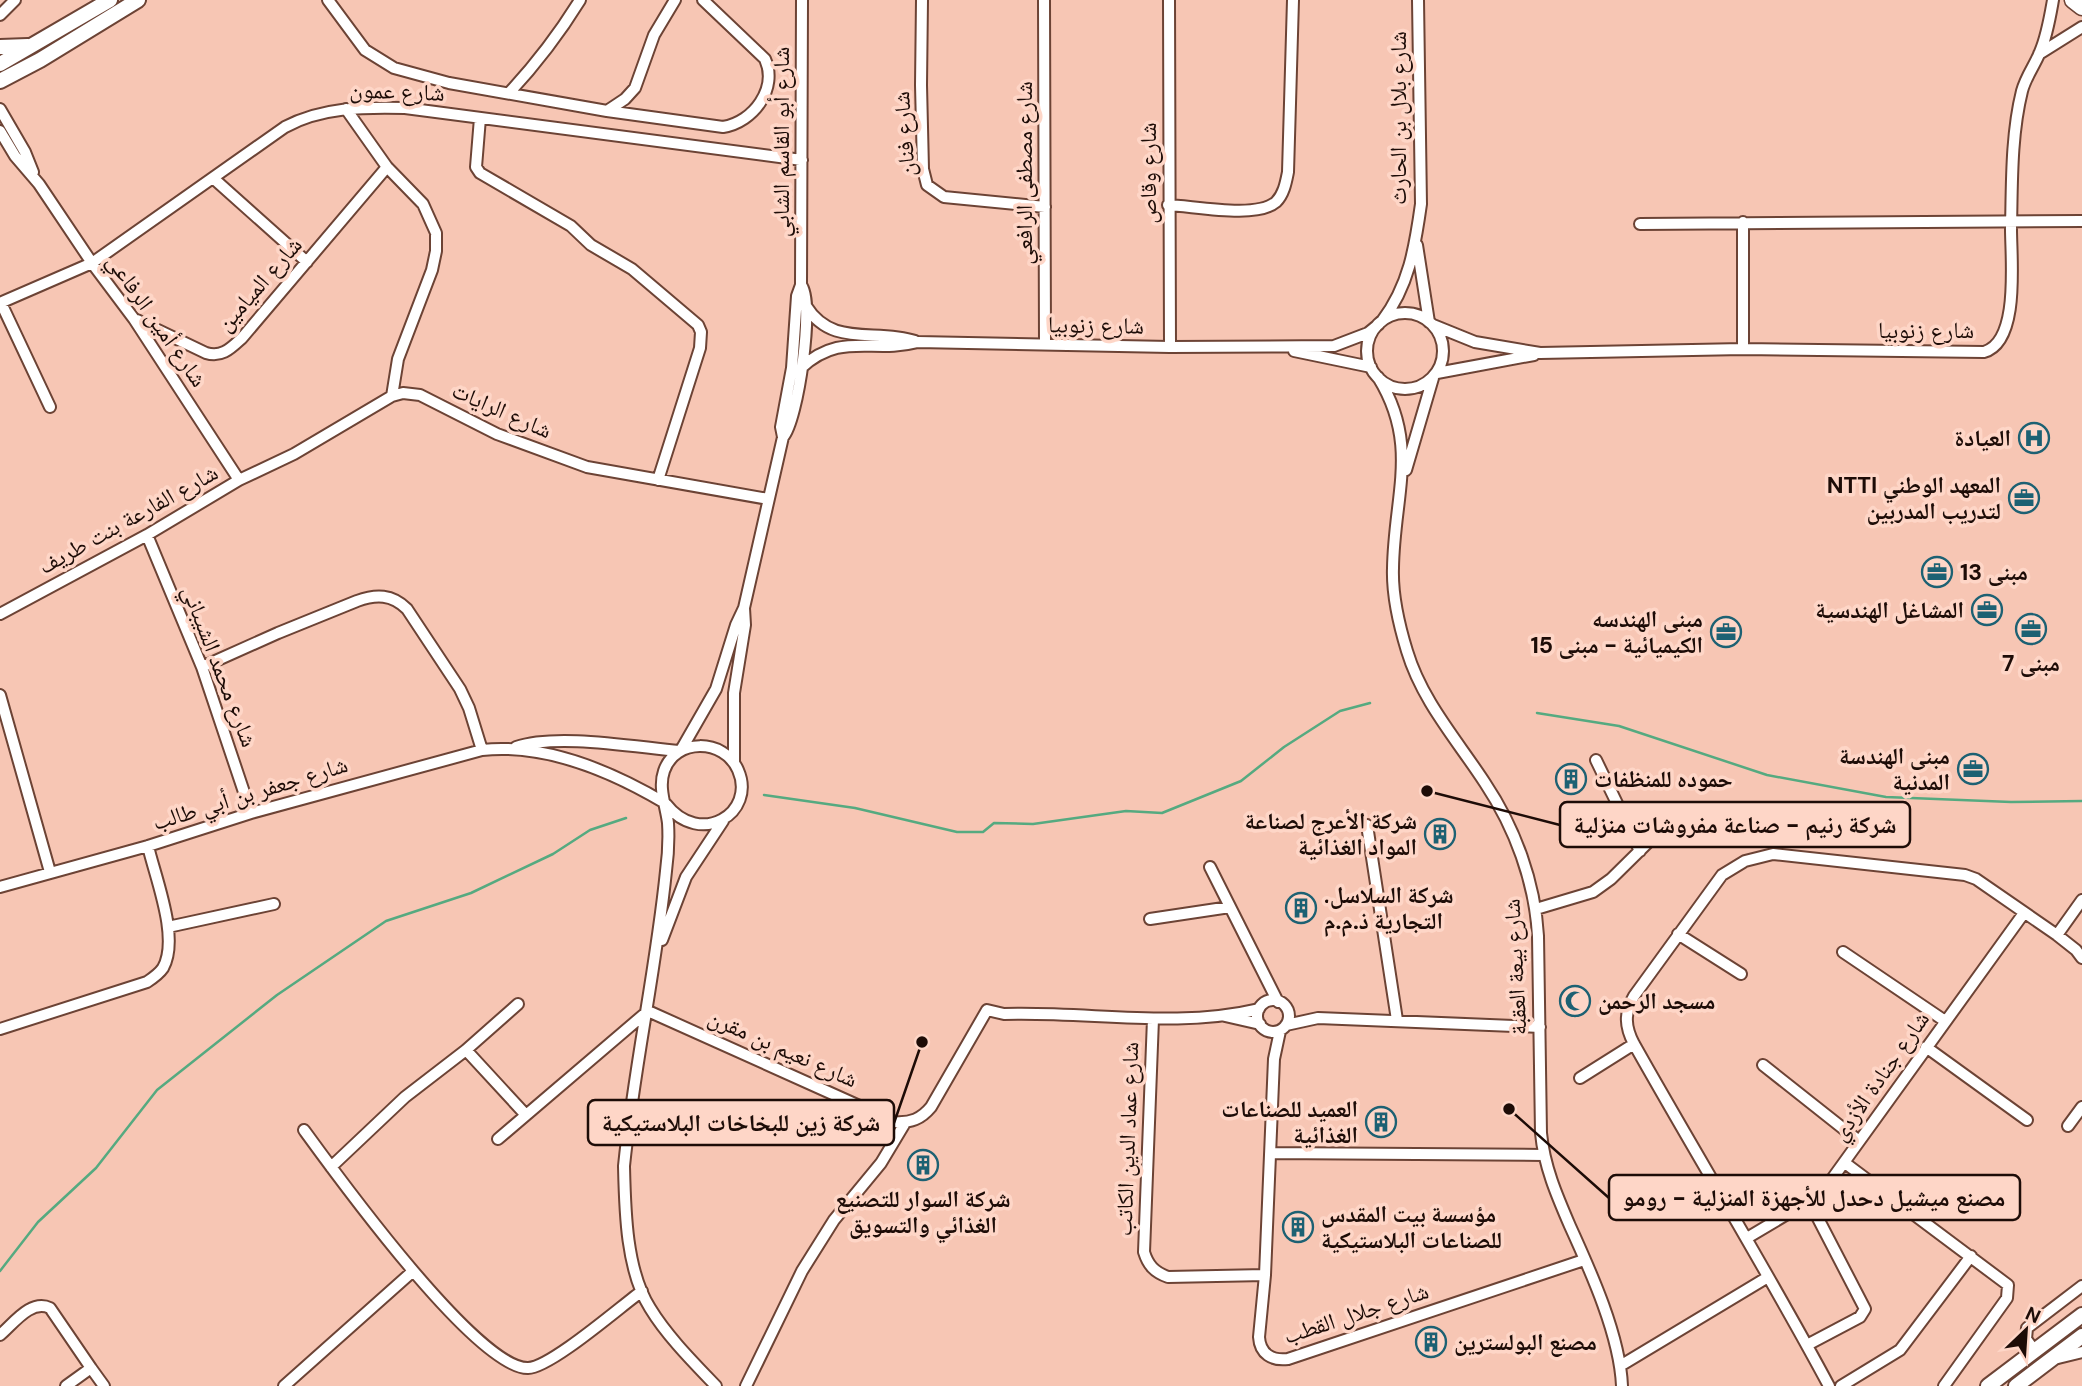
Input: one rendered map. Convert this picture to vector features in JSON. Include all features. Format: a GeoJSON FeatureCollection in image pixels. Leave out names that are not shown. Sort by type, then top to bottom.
{"type":"FeatureCollection","features":[{"type":"Feature","properties":{"kind":"highway"},"geometry":{"type":"LineString","coordinates":[[2073,0],[2082,7]]}},
{"type":"Feature","properties":{"kind":"main road"},"geometry":{"type":"LineString","coordinates":[[0,64],[110,0]]}},
{"type":"Feature","properties":{"kind":"main road"},"geometry":{"type":"LineString","coordinates":[[0,81],[52,53],[138,0]]}},
{"type":"Feature","properties":{"kind":"main road"},"geometry":{"type":"LineString","coordinates":[[0,47],[33,45]]}},
{"type":"Feature","properties":{"kind":"main road"},"geometry":{"type":"LineString","coordinates":[[1988,1386],[2082,1315]]}},
{"type":"Feature","properties":{"kind":"main road"},"geometry":{"type":"LineString","coordinates":[[2016,1386],[2082,1336]]}},
{"type":"Feature","properties":{"kind":"main road"},"geometry":{"type":"LineString","coordinates":[[2034,1350],[2046,1363]]}},
{"type":"Feature","properties":{"kind":"street"},"geometry":{"type":"LineString","coordinates":[[0,15],[15,0]]}},
{"type":"Feature","properties":{"kind":"street"},"geometry":{"type":"LineString","coordinates":[[328,0],[352,36],[365,50],[394,68],[449,83],[607,111],[723,127],[734,125],[758,106],[768,89],[771,77],[765,59],[703,0]]}},
{"type":"Feature","properties":{"kind":"street"},"geometry":{"type":"LineString","coordinates":[[509,93],[563,28],[580,0]]}},
{"type":"Feature","properties":{"kind":"street"},"geometry":{"type":"LineString","coordinates":[[607,111],[625,99],[635,88],[654,35],[675,0]]}},
{"type":"Feature","properties":{"kind":"street","name":"شارع أبو القاسم الشابي"},"geometry":{"type":"LineString","coordinates":[[783,437],[781,427],[792,368],[797,296],[801,285],[802,0]]}},
{"type":"Feature","properties":{"kind":"street","name":"شارع فنان"},"geometry":{"type":"LineString","coordinates":[[922,0],[923,169],[927,185],[944,197],[1045,207]]}},
{"type":"Feature","properties":{"kind":"street","name":"شارع مصطفى الرافعي"},"geometry":{"type":"LineString","coordinates":[[1044,0],[1045,345]]}},
{"type":"Feature","properties":{"kind":"street","name":"شارع وقاص"},"geometry":{"type":"LineString","coordinates":[[1169,0],[1170,347]]}},
{"type":"Feature","properties":{"kind":"street"},"geometry":{"type":"LineString","coordinates":[[1168,205],[1251,211],[1265,208],[1276,201],[1283,191],[1289,172],[1293,0]]}},
{"type":"Feature","properties":{"kind":"street","name":"شارع بلال بن الحارث"},"geometry":{"type":"LineString","coordinates":[[1380,323],[1396,302],[1405,284],[1416,236],[1421,183],[1418,0]]}},
{"type":"Feature","properties":{"kind":"street","name":"شارع زنوبيا"},"geometry":{"type":"LineString","coordinates":[[1435,375],[1540,353],[1743,349],[1990,350],[1996,346],[2008,322],[2018,110],[2025,80],[2039,54],[2053,0]]}},
{"type":"Feature","properties":{"kind":"street"},"geometry":{"type":"LineString","coordinates":[[2039,54],[2082,27]]}},
{"type":"Feature","properties":{"kind":"street","name":"شارع عمون"},"geometry":{"type":"LineString","coordinates":[[1,303],[92,263],[297,121],[346,109],[405,108],[802,160]]}},
{"type":"Feature","properties":{"kind":"street","name":"شارع أمين الرفاعي"},"geometry":{"type":"LineString","coordinates":[[0,109],[25,152],[39,184]]}},
{"type":"Feature","properties":{"kind":"street"},"geometry":{"type":"LineString","coordinates":[[239,480],[293,454],[392,396],[398,359],[432,270],[436,233],[423,204],[387,167],[346,109]]}},
{"type":"Feature","properties":{"kind":"street"},"geometry":{"type":"LineString","coordinates":[[480,118],[476,167],[480,173],[570,226],[591,245],[632,269],[693,319],[701,332],[700,348],[658,480]]}},
{"type":"Feature","properties":{"kind":"street","name":"شارع أمين الرفاعي"},"geometry":{"type":"LineString","coordinates":[[0,131],[15,156],[39,184],[92,263],[134,319],[239,480]]}},
{"type":"Feature","properties":{"kind":"street","name":"شارع الميامين"},"geometry":{"type":"LineString","coordinates":[[134,319],[216,356],[226,352],[242,338],[387,167]]}},
{"type":"Feature","properties":{"kind":"street"},"geometry":{"type":"LineString","coordinates":[[213,178],[307,262]]}},
{"type":"Feature","properties":{"kind":"street"},"geometry":{"type":"LineString","coordinates":[[1640,224],[2082,221]]}},
{"type":"Feature","properties":{"kind":"street"},"geometry":{"type":"LineString","coordinates":[[1743,222],[1743,349]]}},
{"type":"Feature","properties":{"kind":"street","name":"شارع بلال بن الحارث"},"geometry":{"type":"LineString","coordinates":[[1416,236],[1423,291],[1431,323]]}},
{"type":"Feature","properties":{"kind":"street"},"geometry":{"type":"LineString","coordinates":[[1405,284],[1423,291]]}},
{"type":"Feature","properties":{"kind":"street","name":"شارع أبو القاسم الشابي"},"geometry":{"type":"LineString","coordinates":[[680,751],[716,689],[744,608],[783,437],[790,426],[801,369],[806,306],[805,289],[801,285]]}},
{"type":"Feature","properties":{"kind":"street"},"geometry":{"type":"LineString","coordinates":[[1,303],[51,407]]}},
{"type":"Feature","properties":{"kind":"street","name":"شارع زنوبيا"},"geometry":{"type":"LineString","coordinates":[[806,306],[819,323],[838,332],[894,336],[918,342]]}},
{"type":"Feature","properties":{"kind":"street"},"geometry":{"type":"LineString","coordinates":[[1400,314],[1410,314],[1431,323],[1443,343],[1443,354],[1435,375],[1423,385],[1411,389],[1387,385],[1374,372],[1368,344],[1380,323],[1400,314]]}},
{"type":"Feature","properties":{"kind":"street","name":"شارع زنوبيا"},"geometry":{"type":"LineString","coordinates":[[801,369],[818,355],[837,346],[897,346],[918,342],[1170,347],[1335,346],[1368,332],[1380,323]]}},
{"type":"Feature","properties":{"kind":"street","name":"شارع زنوبيا"},"geometry":{"type":"LineString","coordinates":[[1431,323],[1475,342],[1540,353]]}},
{"type":"Feature","properties":{"kind":"street","name":"شارع زنوبيا"},"geometry":{"type":"LineString","coordinates":[[1275,347],[1374,372]]}},
{"type":"Feature","properties":{"kind":"street","name":"شارع بيعة العقبة"},"geometry":{"type":"LineString","coordinates":[[1374,372],[1390,397],[1401,430],[1402,483]]}},
{"type":"Feature","properties":{"kind":"street","name":"شارع بيعة العقبة"},"geometry":{"type":"LineString","coordinates":[[1435,375],[1402,483],[1392,570],[1396,603],[1407,651],[1427,700],[1485,782],[1505,817],[1530,880],[1536,909],[1541,1133],[1544,1156],[1608,1319],[1620,1366],[1622,1386]]}},
{"type":"Feature","properties":{"kind":"street","name":"شارع الرايات"},"geometry":{"type":"LineString","coordinates":[[392,396],[402,393],[420,395],[497,434],[587,467],[768,499]]}},
{"type":"Feature","properties":{"kind":"street","name":"شارع الفارعة بنت طريف"},"geometry":{"type":"LineString","coordinates":[[0,614],[147,535],[239,480]]}},
{"type":"Feature","properties":{"kind":"street","name":"شارع محمد الشيباني"},"geometry":{"type":"LineString","coordinates":[[147,535],[202,667],[251,813]]}},
{"type":"Feature","properties":{"kind":"street"},"geometry":{"type":"LineString","coordinates":[[202,667],[357,601],[370,596],[386,596],[407,609],[452,675],[469,708],[482,750]]}},
{"type":"Feature","properties":{"kind":"street","name":"شارع أبو القاسم الشابي"},"geometry":{"type":"LineString","coordinates":[[734,761],[734,693],[745,625],[744,608]]}},
{"type":"Feature","properties":{"kind":"street"},"geometry":{"type":"LineString","coordinates":[[0,695],[50,872]]}},
{"type":"Feature","properties":{"kind":"street","name":"شارع جعفر بن أبي طالب"},"geometry":{"type":"LineString","coordinates":[[513,748],[527,743],[556,741],[680,751]]}},
{"type":"Feature","properties":{"kind":"street"},"geometry":{"type":"LineString","coordinates":[[657,952],[686,877],[698,855],[728,815],[740,795],[742,783],[734,761],[723,751],[710,746],[695,745],[671,758],[662,775],[662,794],[675,815],[687,823],[701,825],[716,823],[728,815]]}},
{"type":"Feature","properties":{"kind":"street","name":"شارع جعفر بن أبي طالب"},"geometry":{"type":"LineString","coordinates":[[0,887],[148,846],[251,813],[482,750],[513,748],[554,756],[631,784],[666,804]]}},
{"type":"Feature","properties":{"kind":"street"},"geometry":{"type":"LineString","coordinates":[[1596,760],[1640,850]]}},
{"type":"Feature","properties":{"kind":"street"},"geometry":{"type":"LineString","coordinates":[[666,804],[668,850],[657,952],[624,1166],[625,1192],[635,1274],[642,1291],[650,1308],[716,1386]]}},
{"type":"Feature","properties":{"kind":"street"},"geometry":{"type":"LineString","coordinates":[[1536,909],[1593,892],[1612,879],[1681,810]]}},
{"type":"Feature","properties":{"kind":"street"},"geometry":{"type":"LineString","coordinates":[[1367,825],[1397,1020]]}},
{"type":"Feature","properties":{"kind":"street"},"geometry":{"type":"LineString","coordinates":[[0,1028],[147,982],[157,975],[167,958],[168,927],[148,846]]}},
{"type":"Feature","properties":{"kind":"street"},"geometry":{"type":"LineString","coordinates":[[1829,1386],[1747,1238],[1633,1044],[1626,1023],[1629,1004],[1723,875],[1745,861],[1773,854],[1965,876],[1976,880],[2057,935],[2082,958]]}},
{"type":"Feature","properties":{"kind":"street"},"geometry":{"type":"LineString","coordinates":[[1210,867],[1261,971],[1289,1017],[1283,1028]]}},
{"type":"Feature","properties":{"kind":"street"},"geometry":{"type":"LineString","coordinates":[[2057,935],[2082,900]]}},
{"type":"Feature","properties":{"kind":"street"},"geometry":{"type":"LineString","coordinates":[[168,927],[274,904]]}},
{"type":"Feature","properties":{"kind":"street"},"geometry":{"type":"LineString","coordinates":[[1150,919],[1230,906]]}},
{"type":"Feature","properties":{"kind":"street","name":"شارع جنادة الأزدي"},"geometry":{"type":"LineString","coordinates":[[1747,1238],[1809,1201],[1845,1163],[2024,913]]}},
{"type":"Feature","properties":{"kind":"street"},"geometry":{"type":"LineString","coordinates":[[1678,934],[1741,974]]}},
{"type":"Feature","properties":{"kind":"street"},"geometry":{"type":"LineString","coordinates":[[1843,952],[1945,1021]]}},
{"type":"Feature","properties":{"kind":"street"},"geometry":{"type":"LineString","coordinates":[[1261,971],[1262,1006],[1257,1016],[1263,1028]]}},
{"type":"Feature","properties":{"kind":"street"},"geometry":{"type":"LineString","coordinates":[[331,1167],[405,1097],[466,1050],[518,1004]]}},
{"type":"Feature","properties":{"kind":"street"},"geometry":{"type":"LineString","coordinates":[[746,1386],[802,1271],[834,1220],[881,1163],[905,1123],[924,1115],[931,1107],[987,1010],[1004,1014],[1153,1019],[1218,1015],[1282,1004],[1318,1018]]}},
{"type":"Feature","properties":{"kind":"street"},"geometry":{"type":"LineString","coordinates":[[498,1139],[648,1011]]}},
{"type":"Feature","properties":{"kind":"street","name":"شارع نعيم بن مقرن"},"geometry":{"type":"LineString","coordinates":[[648,1011],[895,1122],[905,1123]]}},
{"type":"Feature","properties":{"kind":"street"},"geometry":{"type":"LineString","coordinates":[[1218,1015],[1263,1028],[1283,1028],[1318,1018],[1540,1027]]}},
{"type":"Feature","properties":{"kind":"street","name":"شارع عماد الدين الكاتب"},"geometry":{"type":"LineString","coordinates":[[1153,1019],[1144,1252],[1147,1260],[1152,1268],[1168,1276],[1265,1275]]}},
{"type":"Feature","properties":{"kind":"street","name":"شارع جلال القطب"},"geometry":{"type":"LineString","coordinates":[[1263,1028],[1273,1059]]}},
{"type":"Feature","properties":{"kind":"street","name":"شارع جلال القطب"},"geometry":{"type":"LineString","coordinates":[[1283,1028],[1273,1059],[1265,1275],[1259,1344],[1270,1357],[1282,1360],[1584,1260]]}},
{"type":"Feature","properties":{"kind":"street"},"geometry":{"type":"LineString","coordinates":[[1580,1078],[1633,1044]]}},
{"type":"Feature","properties":{"kind":"street"},"geometry":{"type":"LineString","coordinates":[[1926,1047],[2027,1120]]}},
{"type":"Feature","properties":{"kind":"street"},"geometry":{"type":"LineString","coordinates":[[466,1050],[525,1114]]}},
{"type":"Feature","properties":{"kind":"street"},"geometry":{"type":"LineString","coordinates":[[1763,1065],[1859,1141]]}},
{"type":"Feature","properties":{"kind":"street"},"geometry":{"type":"LineString","coordinates":[[2068,1126],[2082,1107]]}},
{"type":"Feature","properties":{"kind":"street"},"geometry":{"type":"LineString","coordinates":[[304,1130],[412,1272],[496,1355],[512,1364],[529,1368],[550,1360],[642,1291]]}},
{"type":"Feature","properties":{"kind":"street"},"geometry":{"type":"LineString","coordinates":[[1270,1153],[1544,1156]]}},
{"type":"Feature","properties":{"kind":"street"},"geometry":{"type":"LineString","coordinates":[[1845,1163],[2006,1282],[2009,1292],[2007,1298],[1944,1386]]}},
{"type":"Feature","properties":{"kind":"street"},"geometry":{"type":"LineString","coordinates":[[1807,1345],[1860,1317],[1865,1309],[1809,1201]]}},
{"type":"Feature","properties":{"kind":"street"},"geometry":{"type":"LineString","coordinates":[[1841,1386],[1900,1350],[1971,1256]]}},
{"type":"Feature","properties":{"kind":"street"},"geometry":{"type":"LineString","coordinates":[[284,1386],[412,1272]]}},
{"type":"Feature","properties":{"kind":"street"},"geometry":{"type":"LineString","coordinates":[[1620,1366],[1768,1277]]}},
{"type":"Feature","properties":{"kind":"street"},"geometry":{"type":"LineString","coordinates":[[2034,1350],[2026,1339],[2027,1328],[2082,1286]]}},
{"type":"Feature","properties":{"kind":"street"},"geometry":{"type":"LineString","coordinates":[[0,1335],[33,1306],[46,1306],[104,1386]]}},
{"type":"Feature","properties":{"kind":"street"},"geometry":{"type":"LineString","coordinates":[[2046,1363],[2082,1352]]}},
{"type":"Feature","properties":{"kind":"street"},"geometry":{"type":"LineString","coordinates":[[66,1386],[90,1368]]}},
{"type":"Feature","properties":{"kind":"waterway"},"geometry":{"type":"LineString","coordinates":[[764,795],[855,808],[957,832],[983,832],[994,823],[1033,824],[1126,811],[1162,813],[1241,781],[1284,747],[1340,711],[1370,703]]}},
{"type":"Feature","properties":{"kind":"waterway"},"geometry":{"type":"LineString","coordinates":[[1537,713],[1619,726],[1767,775],[1886,797],[2011,802],[2082,801]]}},
{"type":"Feature","properties":{"kind":"waterway"},"geometry":{"type":"LineString","coordinates":[[0,1271],[38,1222],[96,1168],[157,1090],[277,995],[386,921],[471,893],[553,854],[590,830],[626,818]]}},
{"type":"Feature","properties":{"kind":"place","name":"العيادة"},"geometry":{"type":"Point","coordinates":[2034,438]}},
{"type":"Feature","properties":{"kind":"place","name":"NTTI المعهد الوطني لتدريب المدربين"},"geometry":{"type":"Point","coordinates":[2024,498]}},
{"type":"Feature","properties":{"kind":"place","name":"مبنى 13"},"geometry":{"type":"Point","coordinates":[1937,572]}},
{"type":"Feature","properties":{"kind":"place","name":"المشاغل الهندسية"},"geometry":{"type":"Point","coordinates":[1987,610]}},
{"type":"Feature","properties":{"kind":"place","name":"مبنى 7"},"geometry":{"type":"Point","coordinates":[2031,629]}},
{"type":"Feature","properties":{"kind":"place","name":"مبنى الهندسه الكيميائية - مبنى 15"},"geometry":{"type":"Point","coordinates":[1726,632]}},
{"type":"Feature","properties":{"kind":"place","name":"مبنى الهندسة المدنية"},"geometry":{"type":"Point","coordinates":[1973,769]}},
{"type":"Feature","properties":{"kind":"place","name":"حموده للمنظفات"},"geometry":{"type":"Point","coordinates":[1571,779]}},
{"type":"Feature","properties":{"kind":"place","name":"شركة رنيم - صناعة مفروشات منزلية"},"geometry":{"type":"Point","coordinates":[1427,791]}},
{"type":"Feature","properties":{"kind":"place","name":"شركة الأعرج لصناعة المواد الغذائية"},"geometry":{"type":"Point","coordinates":[1440,834]}},
{"type":"Feature","properties":{"kind":"place","name":".شركة السلاسل التجارية ذ.م.م"},"geometry":{"type":"Point","coordinates":[1301,908]}},
{"type":"Feature","properties":{"kind":"place","name":"مسجد الرحمن"},"geometry":{"type":"Point","coordinates":[1575,1001]}},
{"type":"Feature","properties":{"kind":"place","name":"شركة زين للبخاخات البلاستيكية"},"geometry":{"type":"Point","coordinates":[922,1042]}},
{"type":"Feature","properties":{"kind":"place","name":"مصنع ميشيل دحدل للأجهزة المنزلية - رومو"},"geometry":{"type":"Point","coordinates":[1509,1109]}},
{"type":"Feature","properties":{"kind":"place","name":"العميد للصناعات الغذائية"},"geometry":{"type":"Point","coordinates":[1381,1122]}},
{"type":"Feature","properties":{"kind":"place","name":"شركة السوار للتصنيع الغذائي والتسويق"},"geometry":{"type":"Point","coordinates":[923,1165]}},
{"type":"Feature","properties":{"kind":"place","name":"مؤسسة بيت المقدس للصناعات البلاستيكية"},"geometry":{"type":"Point","coordinates":[1298,1227]}},
{"type":"Feature","properties":{"kind":"place","name":"مصنع البولسترين"},"geometry":{"type":"Point","coordinates":[1431,1342]}}]}
